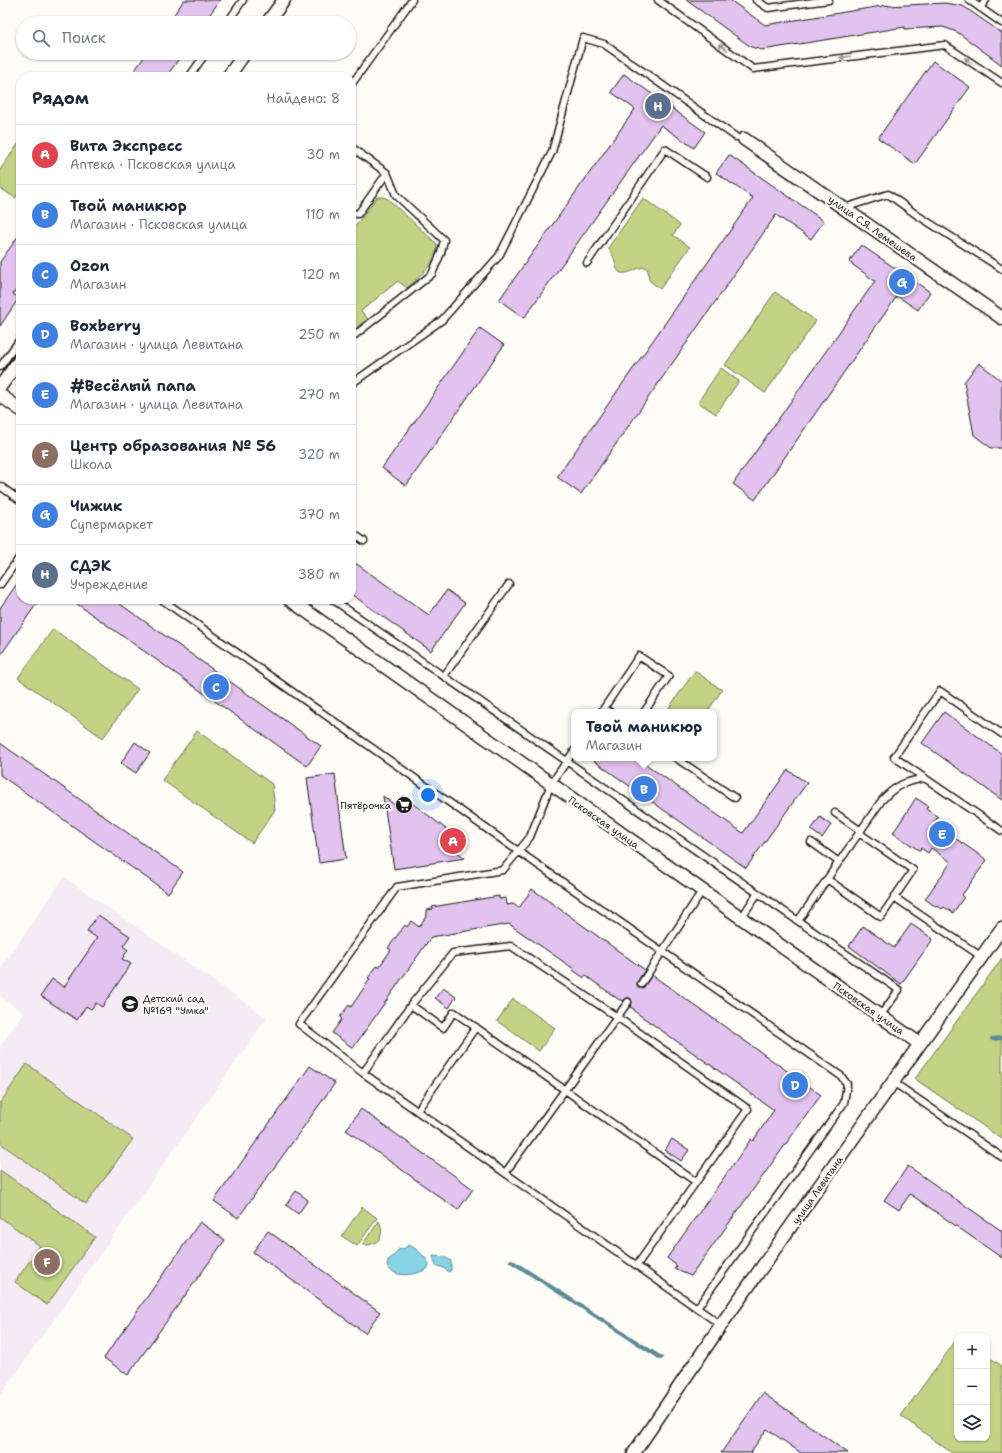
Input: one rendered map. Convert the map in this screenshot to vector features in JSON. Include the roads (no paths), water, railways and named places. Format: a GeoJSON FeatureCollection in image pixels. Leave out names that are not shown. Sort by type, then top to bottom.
{"type":"FeatureCollection","features":[{"type":"Feature","properties":{"kind":"street"},"geometry":{"type":"LineString","coordinates":[[272,16],[284,0]]}},
{"type":"Feature","properties":{"kind":"street"},"geometry":{"type":"LineString","coordinates":[[232,72],[240,60]]}},
{"type":"Feature","properties":{"kind":"street","name":"улица С.Я. Лемешева"},"geometry":{"type":"LineString","coordinates":[[740,138],[1002,318]]}},
{"type":"Feature","properties":{"kind":"street"},"geometry":{"type":"LineString","coordinates":[[0,387],[16,365]]}},
{"type":"Feature","properties":{"kind":"street"},"geometry":{"type":"LineString","coordinates":[[0,395],[16,406]]}},
{"type":"Feature","properties":{"kind":"street","name":"Псковская улица"},"geometry":{"type":"LineString","coordinates":[[296,604],[920,1044]]}},
{"type":"Feature","properties":{"kind":"street","name":"улица Левитана"},"geometry":{"type":"LineString","coordinates":[[634,1453],[721,1325],[1002,928]]}},
{"type":"Feature","properties":{"kind":"lane"},"geometry":{"type":"LineString","coordinates":[[232,16],[243,0]]}},
{"type":"Feature","properties":{"kind":"lane"},"geometry":{"type":"LineString","coordinates":[[356,77],[412,0]]}},
{"type":"Feature","properties":{"kind":"lane"},"geometry":{"type":"LineString","coordinates":[[658,0],[753,69],[944,45],[1002,83]]}},
{"type":"Feature","properties":{"kind":"lane"},"geometry":{"type":"LineString","coordinates":[[756,0],[768,8],[829,0]]}},
{"type":"Feature","properties":{"kind":"lane"},"geometry":{"type":"LineString","coordinates":[[969,0],[1002,23]]}},
{"type":"Feature","properties":{"kind":"lane"},"geometry":{"type":"LineString","coordinates":[[980,8],[986,0]]}},
{"type":"Feature","properties":{"kind":"lane"},"geometry":{"type":"LineString","coordinates":[[356,380],[442,320],[499,256],[552,152],[583,38],[604,44],[740,138]]}},
{"type":"Feature","properties":{"kind":"lane"},"geometry":{"type":"LineString","coordinates":[[193,72],[201,60]]}},
{"type":"Feature","properties":{"kind":"lane"},"geometry":{"type":"LineString","coordinates":[[586,263],[665,149],[707,177]]}},
{"type":"Feature","properties":{"kind":"lane"},"geometry":{"type":"LineString","coordinates":[[356,151],[387,173],[396,195],[444,240],[441,253],[432,274],[356,334]]}},
{"type":"Feature","properties":{"kind":"lane"},"geometry":{"type":"LineString","coordinates":[[356,214],[358,214],[387,173]]}},
{"type":"Feature","properties":{"kind":"lane"},"geometry":{"type":"LineString","coordinates":[[843,208],[888,194],[917,215],[1002,269]]}},
{"type":"Feature","properties":{"kind":"lane"},"geometry":{"type":"LineString","coordinates":[[0,367],[16,345]]}},
{"type":"Feature","properties":{"kind":"lane"},"geometry":{"type":"LineString","coordinates":[[0,486],[16,497]]}},
{"type":"Feature","properties":{"kind":"lane"},"geometry":{"type":"LineString","coordinates":[[356,535],[364,541]]}},
{"type":"Feature","properties":{"kind":"lane"},"geometry":{"type":"LineString","coordinates":[[0,585],[16,563]]}},
{"type":"Feature","properties":{"kind":"lane"},"geometry":{"type":"LineString","coordinates":[[444,676],[509,584]]}},
{"type":"Feature","properties":{"kind":"lane"},"geometry":{"type":"LineString","coordinates":[[168,604],[518,851],[841,1076],[847,1084],[844,1103],[697,1308]]}},
{"type":"Feature","properties":{"kind":"lane"},"geometry":{"type":"LineString","coordinates":[[339,604],[899,990],[880,1016]]}},
{"type":"Feature","properties":{"kind":"lane"},"geometry":{"type":"LineString","coordinates":[[603,709],[640,656],[669,676],[646,709]]}},
{"type":"Feature","properties":{"kind":"lane"},"geometry":{"type":"LineString","coordinates":[[1002,734],[940,692],[894,757],[1002,831]]}},
{"type":"Feature","properties":{"kind":"lane"},"geometry":{"type":"LineString","coordinates":[[571,755],[551,784],[530,837],[502,870],[397,887],[299,1024],[363,1073],[721,1325]]}},
{"type":"Feature","properties":{"kind":"lane"},"geometry":{"type":"LineString","coordinates":[[680,761],[735,798]]}},
{"type":"Feature","properties":{"kind":"lane"},"geometry":{"type":"LineString","coordinates":[[798,921],[882,800],[892,789],[907,782],[925,778]]}},
{"type":"Feature","properties":{"kind":"lane"},"geometry":{"type":"LineString","coordinates":[[827,879],[881,916],[913,870],[835,813]]}},
{"type":"Feature","properties":{"kind":"lane"},"geometry":{"type":"LineString","coordinates":[[811,842],[839,862]]}},
{"type":"Feature","properties":{"kind":"lane"},"geometry":{"type":"LineString","coordinates":[[641,984],[702,891]]}},
{"type":"Feature","properties":{"kind":"lane"},"geometry":{"type":"LineString","coordinates":[[741,918],[758,893]]}},
{"type":"Feature","properties":{"kind":"lane"},"geometry":{"type":"LineString","coordinates":[[894,897],[982,957]]}},
{"type":"Feature","properties":{"kind":"lane"},"geometry":{"type":"LineString","coordinates":[[363,1073],[411,1005],[453,953],[511,946],[617,1017],[748,1109],[637,1266]]}},
{"type":"Feature","properties":{"kind":"lane"},"geometry":{"type":"LineString","coordinates":[[505,1173],[628,1002]]}},
{"type":"Feature","properties":{"kind":"lane"},"geometry":{"type":"LineString","coordinates":[[411,1005],[443,1028],[454,1012],[696,1182]]}},
{"type":"Feature","properties":{"kind":"lane"},"geometry":{"type":"LineString","coordinates":[[418,1111],[476,1028]]}},
{"type":"Feature","properties":{"kind":"lane"},"geometry":{"type":"LineString","coordinates":[[893,1082],[1002,1157]]}},
{"type":"Feature","properties":{"kind":"water"},"geometry":{"type":"Polygon","coordinates":[[[408,1245],[421,1253],[429,1265],[427,1269],[417,1273],[406,1275],[395,1273],[387,1266],[388,1260],[394,1256],[398,1250],[405,1248],[408,1245]]]}},
{"type":"Feature","properties":{"kind":"water"},"geometry":{"type":"Polygon","coordinates":[[[433,1256],[444,1257],[451,1261],[451,1270],[449,1272],[442,1267],[436,1266],[433,1256]]]}},
{"type":"Feature","properties":{"kind":"waterway"},"geometry":{"type":"LineString","coordinates":[[992,1039],[1002,1038]]}},
{"type":"Feature","properties":{"kind":"waterway"},"geometry":{"type":"LineString","coordinates":[[511,1261],[661,1358]]}},
{"type":"Feature","properties":{"kind":"place","name":"СДЭК"},"geometry":{"type":"Point","coordinates":[658,106]}},
{"type":"Feature","properties":{"kind":"place","name":"Чижик"},"geometry":{"type":"Point","coordinates":[902,282]}},
{"type":"Feature","properties":{"kind":"place","name":"Ozon"},"geometry":{"type":"Point","coordinates":[216,687]}},
{"type":"Feature","properties":{"kind":"place","name":"Твой маникюр"},"geometry":{"type":"Point","coordinates":[644,789]}},
{"type":"Feature","properties":{"kind":"place","name":"Пятёрочка"},"geometry":{"type":"Point","coordinates":[404,805]}},
{"type":"Feature","properties":{"kind":"place","name":"#Весёлый папа"},"geometry":{"type":"Point","coordinates":[942,834]}},
{"type":"Feature","properties":{"kind":"place","name":"Вита Экспресс"},"geometry":{"type":"Point","coordinates":[453,841]}},
{"type":"Feature","properties":{"kind":"place","name":"Детский сад №169 \"Умка\""},"geometry":{"type":"Point","coordinates":[130,1004]}},
{"type":"Feature","properties":{"kind":"place","name":"Boxberry"},"geometry":{"type":"Point","coordinates":[795,1085]}},
{"type":"Feature","properties":{"kind":"place","name":"Центр образования № 56"},"geometry":{"type":"Point","coordinates":[47,1262]}}]}
